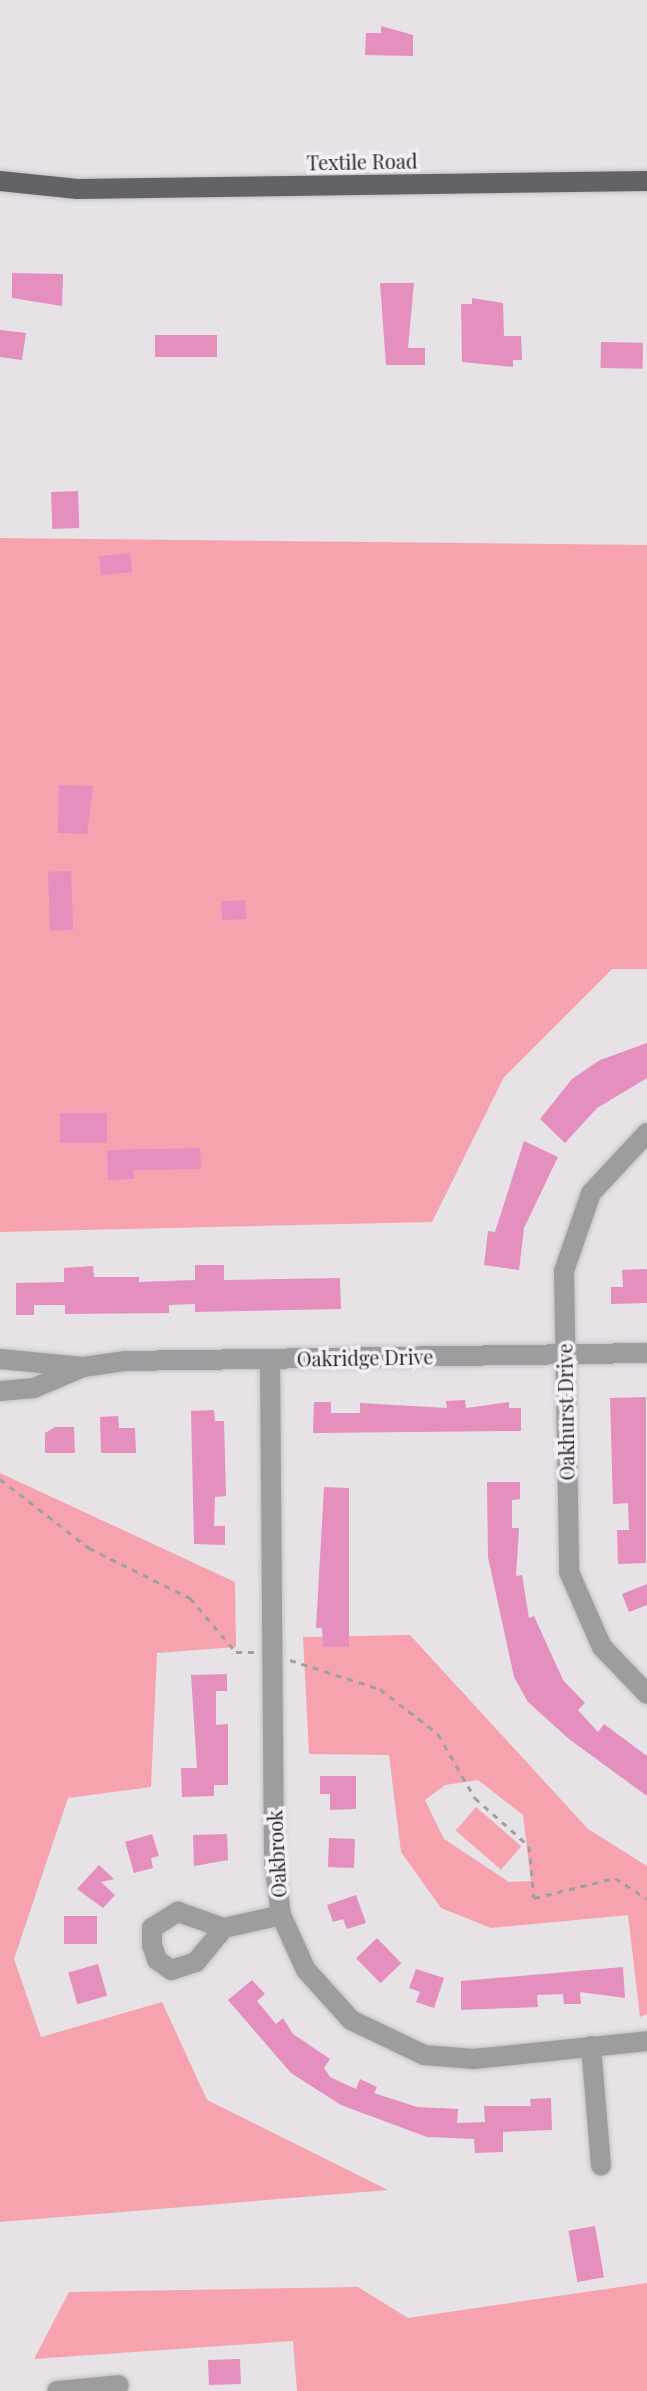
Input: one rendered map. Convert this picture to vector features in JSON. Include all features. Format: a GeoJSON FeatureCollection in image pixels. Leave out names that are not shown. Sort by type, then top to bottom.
{"type":"FeatureCollection","features":[{"type":"Feature","properties":{"kind":"main road","name":"Textile Road"},"geometry":{"type":"LineString","coordinates":[[0,181],[78,189]]}},
{"type":"Feature","properties":{"kind":"main road","name":"Textile Road"},"geometry":{"type":"LineString","coordinates":[[0,194],[78,189],[647,181]]}},
{"type":"Feature","properties":{"kind":"street","name":"Oakhurst Drive"},"geometry":{"type":"LineString","coordinates":[[647,1133],[609,1167],[577,1221],[564,1271],[572,1582],[602,1647],[647,1694]]}},
{"type":"Feature","properties":{"kind":"street","name":"Oakridge Drive"},"geometry":{"type":"LineString","coordinates":[[0,1359],[83,1367],[270,1359],[647,1353]]}},
{"type":"Feature","properties":{"kind":"street","name":"Oakbrook"},"geometry":{"type":"LineString","coordinates":[[270,1359],[274,1862],[281,1915],[321,1992],[384,2040],[446,2058],[647,2041]]}},
{"type":"Feature","properties":{"kind":"street","name":"Oakridge Drive"},"geometry":{"type":"LineString","coordinates":[[0,1391],[34,1388],[83,1367]]}},
{"type":"Feature","properties":{"kind":"street"},"geometry":{"type":"LineString","coordinates":[[224,1928],[281,1915]]}},
{"type":"Feature","properties":{"kind":"street"},"geometry":{"type":"LineString","coordinates":[[591,2046],[601,2166]]}},
{"type":"Feature","properties":{"kind":"street"},"geometry":{"type":"LineString","coordinates":[[57,2391],[119,2385]]}},
{"type":"Feature","properties":{"kind":"path"},"geometry":{"type":"LineString","coordinates":[[0,1479],[89,1548],[190,1598],[236,1652],[272,1656],[380,1689],[438,1734],[475,1798],[529,1846],[534,1898],[615,1878],[647,1899]]}},
{"type":"Feature","properties":{"kind":"shaded area"},"geometry":{"type":"Polygon","coordinates":[[[0,538],[647,545],[647,969],[612,969],[504,1077],[432,1222],[0,1232],[0,538]]]}},
{"type":"Feature","properties":{"kind":"shaded area"},"geometry":{"type":"Polygon","coordinates":[[[0,1473],[235,1582],[236,1647],[157,1653],[151,1787],[68,1798],[14,1959],[41,2037],[162,2002],[207,2100],[388,2190],[0,2222],[0,1473]]]}},
{"type":"Feature","properties":{"kind":"shaded area"},"geometry":{"type":"Polygon","coordinates":[[[410,1635],[588,1829],[647,1866],[647,2014],[640,2017],[628,1915],[491,1928],[441,1908],[401,1852],[389,1755],[309,1754],[303,1637],[410,1635]],[[478,1780],[445,1785],[425,1800],[444,1839],[509,1882],[531,1881],[523,1815],[478,1780]]]}},
{"type":"Feature","properties":{"kind":"shaded area"},"geometry":{"type":"Polygon","coordinates":[[[476,1807],[521,1846],[501,1870],[456,1830],[476,1807]]]}},
{"type":"Feature","properties":{"kind":"shaded area"},"geometry":{"type":"Polygon","coordinates":[[[647,2283],[647,2391],[297,2391],[293,2341],[34,2359],[69,2292],[358,2287],[408,2318],[647,2283]]]}},
{"type":"Feature","properties":{"kind":"building"},"geometry":{"type":"Polygon","coordinates":[[[381,26],[413,35],[413,56],[365,55],[366,33],[381,33],[381,26]]]}},
{"type":"Feature","properties":{"kind":"building"},"geometry":{"type":"Polygon","coordinates":[[[12,273],[63,274],[62,306],[12,298],[12,273]]]}},
{"type":"Feature","properties":{"kind":"building"},"geometry":{"type":"Polygon","coordinates":[[[380,283],[414,283],[408,348],[425,348],[425,365],[386,365],[380,283]]]}},
{"type":"Feature","properties":{"kind":"building"},"geometry":{"type":"Polygon","coordinates":[[[472,298],[503,303],[504,336],[521,336],[522,360],[513,360],[513,367],[462,362],[461,304],[472,304],[472,298]]]}},
{"type":"Feature","properties":{"kind":"building"},"geometry":{"type":"Polygon","coordinates":[[[0,330],[26,333],[22,360],[0,357],[0,330]]]}},
{"type":"Feature","properties":{"kind":"building"},"geometry":{"type":"Polygon","coordinates":[[[155,335],[217,335],[217,357],[155,357],[155,335]]]}},
{"type":"Feature","properties":{"kind":"building"},"geometry":{"type":"Polygon","coordinates":[[[601,342],[643,343],[643,369],[601,368],[601,342]]]}},
{"type":"Feature","properties":{"kind":"building"},"geometry":{"type":"Polygon","coordinates":[[[78,491],[79,528],[52,529],[51,492],[78,491]]]}},
{"type":"Feature","properties":{"kind":"building"},"geometry":{"type":"Polygon","coordinates":[[[130,553],[132,572],[101,575],[99,556],[130,553]]]}},
{"type":"Feature","properties":{"kind":"building"},"geometry":{"type":"Polygon","coordinates":[[[59,785],[93,786],[87,834],[58,833],[59,785]]]}},
{"type":"Feature","properties":{"kind":"building"},"geometry":{"type":"Polygon","coordinates":[[[71,871],[73,930],[50,931],[48,872],[71,871]]]}},
{"type":"Feature","properties":{"kind":"building"},"geometry":{"type":"Polygon","coordinates":[[[245,900],[246,919],[222,920],[221,901],[245,900]]]}},
{"type":"Feature","properties":{"kind":"building"},"geometry":{"type":"Polygon","coordinates":[[[647,1043],[647,1078],[597,1108],[565,1143],[540,1119],[572,1079],[600,1060],[647,1043]]]}},
{"type":"Feature","properties":{"kind":"building"},"geometry":{"type":"Polygon","coordinates":[[[60,1113],[107,1113],[107,1143],[60,1143],[60,1113]]]}},
{"type":"Feature","properties":{"kind":"building"},"geometry":{"type":"Polygon","coordinates":[[[524,1141],[558,1157],[524,1228],[519,1270],[484,1265],[488,1231],[495,1232],[524,1141]]]}},
{"type":"Feature","properties":{"kind":"building"},"geometry":{"type":"Polygon","coordinates":[[[200,1148],[201,1169],[133,1170],[134,1179],[108,1180],[107,1150],[200,1148]]]}},
{"type":"Feature","properties":{"kind":"building"},"geometry":{"type":"Polygon","coordinates":[[[195,1265],[224,1265],[224,1280],[340,1278],[341,1309],[195,1312],[195,1304],[169,1305],[169,1313],[65,1314],[65,1305],[34,1305],[34,1315],[16,1315],[16,1283],[64,1282],[64,1268],[93,1266],[94,1277],[139,1277],[139,1282],[195,1280],[195,1265]]]}},
{"type":"Feature","properties":{"kind":"building"},"geometry":{"type":"Polygon","coordinates":[[[647,1269],[647,1303],[611,1304],[611,1287],[623,1287],[622,1270],[647,1269]]]}},
{"type":"Feature","properties":{"kind":"building"},"geometry":{"type":"Polygon","coordinates":[[[646,1397],[646,1563],[618,1564],[617,1530],[629,1530],[628,1503],[613,1504],[610,1398],[646,1397]]]}},
{"type":"Feature","properties":{"kind":"building"},"geometry":{"type":"Polygon","coordinates":[[[465,1400],[466,1408],[509,1402],[509,1408],[521,1408],[521,1431],[313,1433],[314,1402],[331,1402],[331,1413],[360,1413],[360,1403],[447,1408],[446,1401],[465,1400]]]}},
{"type":"Feature","properties":{"kind":"building"},"geometry":{"type":"Polygon","coordinates":[[[214,1410],[215,1421],[224,1421],[226,1496],[215,1497],[214,1526],[225,1526],[225,1545],[194,1544],[191,1411],[214,1410]]]}},
{"type":"Feature","properties":{"kind":"building"},"geometry":{"type":"Polygon","coordinates":[[[118,1416],[119,1428],[135,1428],[136,1453],[101,1453],[100,1417],[118,1416]]]}},
{"type":"Feature","properties":{"kind":"building"},"geometry":{"type":"Polygon","coordinates":[[[55,1427],[74,1427],[75,1453],[45,1453],[45,1433],[55,1427]]]}},
{"type":"Feature","properties":{"kind":"building"},"geometry":{"type":"Polygon","coordinates":[[[487,1482],[520,1482],[520,1499],[512,1500],[512,1528],[519,1528],[516,1576],[522,1575],[529,1618],[534,1616],[563,1680],[585,1703],[578,1710],[598,1732],[604,1724],[647,1756],[647,1796],[569,1739],[528,1702],[514,1677],[488,1557],[487,1482]]]}},
{"type":"Feature","properties":{"kind":"building"},"geometry":{"type":"Polygon","coordinates":[[[324,1487],[349,1488],[349,1647],[323,1647],[322,1628],[316,1628],[324,1487]]]}},
{"type":"Feature","properties":{"kind":"building"},"geometry":{"type":"Polygon","coordinates":[[[647,1584],[647,1605],[629,1612],[622,1594],[647,1584]]]}},
{"type":"Feature","properties":{"kind":"building"},"geometry":{"type":"Polygon","coordinates":[[[227,1674],[227,1691],[216,1691],[216,1725],[228,1724],[228,1785],[214,1785],[214,1796],[182,1797],[181,1768],[197,1768],[191,1675],[227,1674]]]}},
{"type":"Feature","properties":{"kind":"building"},"geometry":{"type":"Polygon","coordinates":[[[320,1776],[356,1776],[356,1809],[330,1810],[330,1794],[320,1794],[320,1776]]]}},
{"type":"Feature","properties":{"kind":"building"},"geometry":{"type":"Polygon","coordinates":[[[152,1834],[159,1856],[151,1858],[153,1868],[134,1873],[125,1842],[152,1834]]]}},
{"type":"Feature","properties":{"kind":"building"},"geometry":{"type":"Polygon","coordinates":[[[227,1834],[228,1860],[194,1866],[193,1835],[227,1834]]]}},
{"type":"Feature","properties":{"kind":"building"},"geometry":{"type":"Polygon","coordinates":[[[329,1838],[355,1839],[354,1868],[328,1867],[329,1838]]]}},
{"type":"Feature","properties":{"kind":"building"},"geometry":{"type":"Polygon","coordinates":[[[99,1865],[114,1879],[101,1882],[115,1895],[103,1908],[77,1889],[99,1865]]]}},
{"type":"Feature","properties":{"kind":"building"},"geometry":{"type":"Polygon","coordinates":[[[356,1895],[366,1923],[347,1929],[343,1919],[333,1922],[327,1905],[356,1895]]]}},
{"type":"Feature","properties":{"kind":"building"},"geometry":{"type":"Polygon","coordinates":[[[64,1916],[97,1916],[97,1944],[64,1944],[64,1916]]]}},
{"type":"Feature","properties":{"kind":"building"},"geometry":{"type":"Polygon","coordinates":[[[377,1938],[401,1963],[380,1983],[356,1958],[377,1938]]]}},
{"type":"Feature","properties":{"kind":"building"},"geometry":{"type":"Polygon","coordinates":[[[98,1964],[107,1996],[77,2004],[68,1973],[98,1964]]]}},
{"type":"Feature","properties":{"kind":"building"},"geometry":{"type":"Polygon","coordinates":[[[623,1967],[625,1998],[580,1992],[581,2004],[564,2004],[563,1994],[537,1995],[538,2007],[461,2010],[461,1981],[623,1967]]]}},
{"type":"Feature","properties":{"kind":"building"},"geometry":{"type":"Polygon","coordinates":[[[416,1969],[444,1978],[434,2008],[416,2002],[420,1992],[409,1988],[416,1969]]]}},
{"type":"Feature","properties":{"kind":"building"},"geometry":{"type":"Polygon","coordinates":[[[252,1980],[265,1994],[257,2001],[276,2024],[283,2018],[293,2034],[330,2059],[324,2068],[330,2077],[356,2089],[360,2079],[377,2087],[374,2093],[417,2107],[458,2109],[457,2123],[485,2122],[484,2106],[531,2106],[530,2099],[551,2098],[552,2130],[503,2132],[503,2152],[475,2153],[474,2139],[427,2137],[341,2105],[291,2073],[228,2000],[252,1980]]]}},
{"type":"Feature","properties":{"kind":"building"},"geometry":{"type":"Polygon","coordinates":[[[595,2226],[604,2277],[577,2282],[568,2231],[595,2226]]]}},
{"type":"Feature","properties":{"kind":"building"},"geometry":{"type":"Polygon","coordinates":[[[240,2359],[241,2384],[209,2385],[208,2360],[240,2359]]]}}]}
